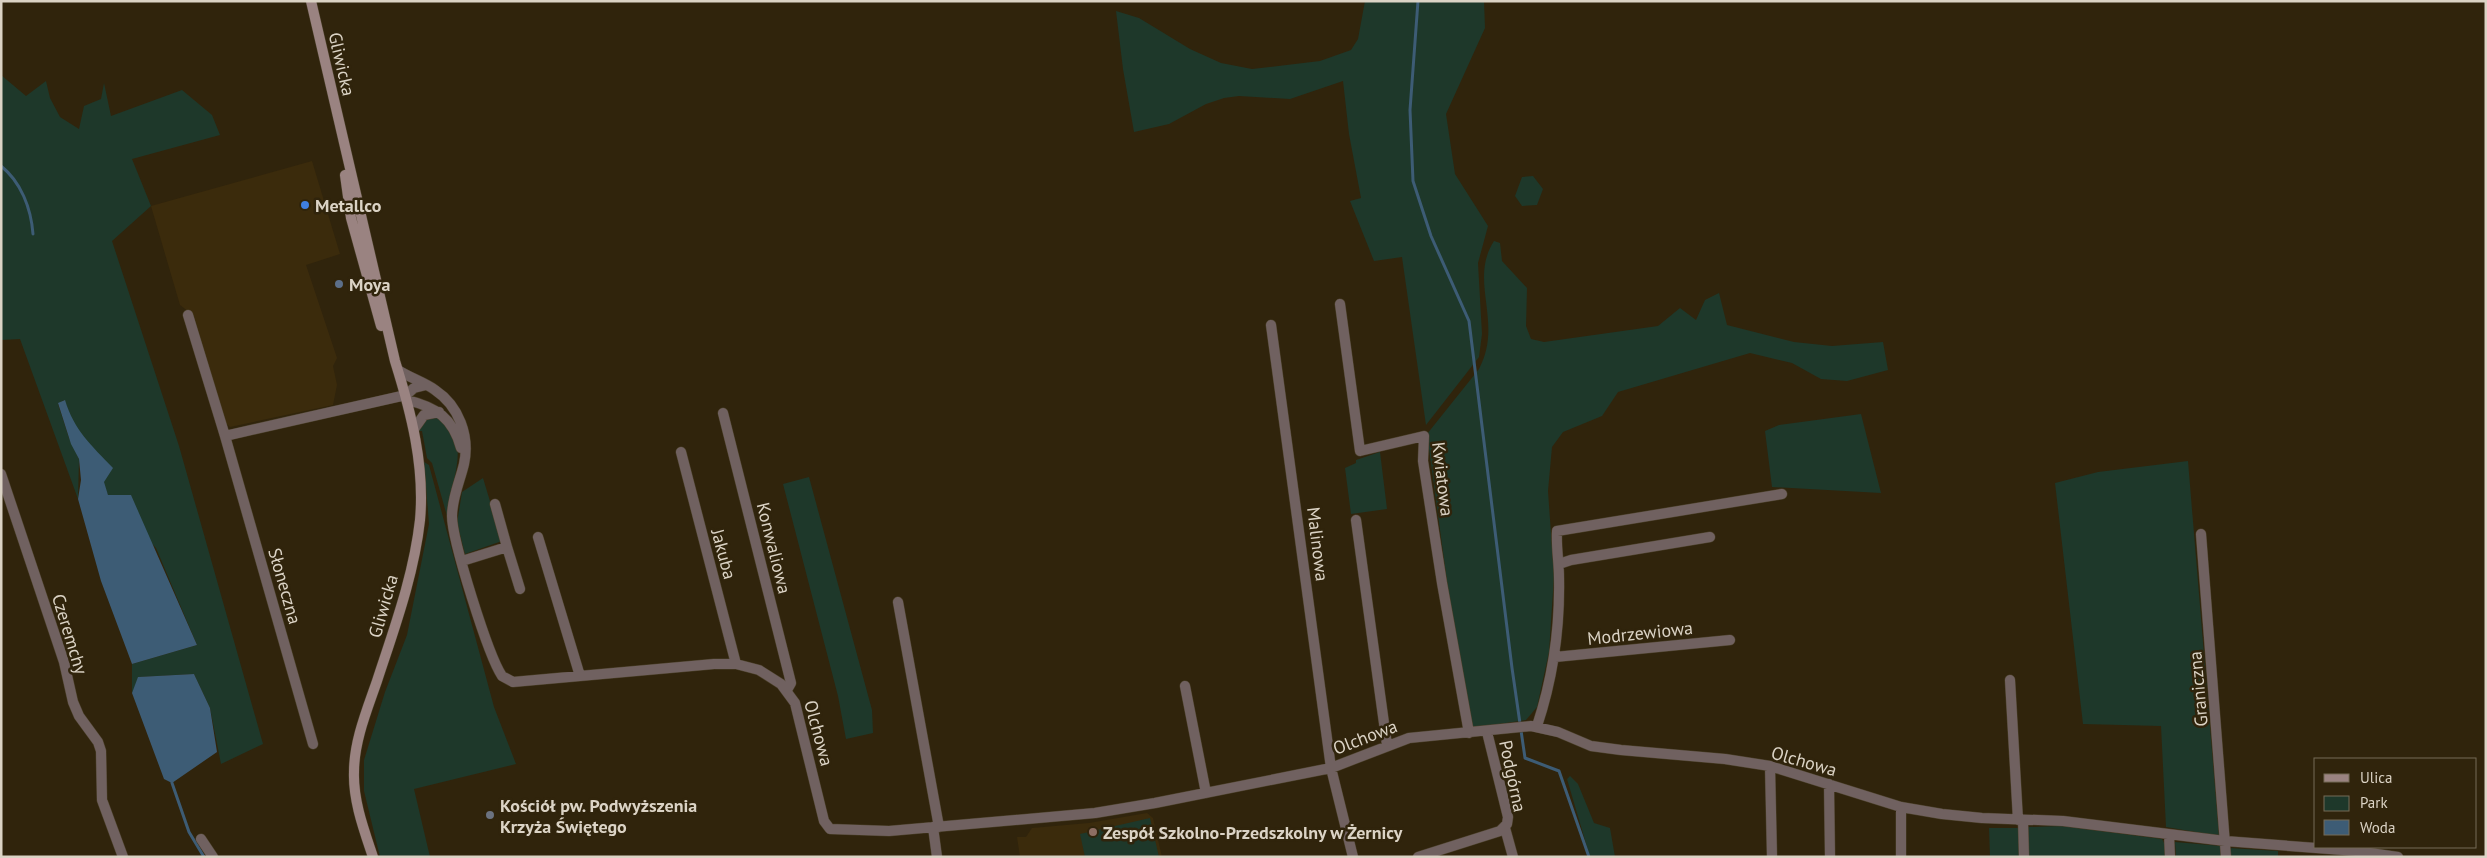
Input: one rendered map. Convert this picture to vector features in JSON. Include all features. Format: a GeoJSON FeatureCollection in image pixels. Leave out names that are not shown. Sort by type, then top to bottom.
{"type":"FeatureCollection","features":[{"type":"Feature","properties":{"kind":"street","name":"Gliwicka"},"geometry":{"type":"LineString","coordinates":[[311,1],[341,134],[351,218],[374,306],[396,365],[414,429],[420,492],[416,547],[398,619],[362,725],[354,761],[356,794],[373,857]]}},
{"type":"Feature","properties":{"kind":"street","name":"Kwiatowa"},"geometry":{"type":"LineString","coordinates":[[1340,304],[1360,451],[1424,436],[1423,461],[1442,583],[1469,733]]}},
{"type":"Feature","properties":{"kind":"street","name":"Słoneczna"},"geometry":{"type":"LineString","coordinates":[[188,315],[225,436],[313,744]]}},
{"type":"Feature","properties":{"kind":"street","name":"Malinowa"},"geometry":{"type":"LineString","coordinates":[[1271,325],[1332,768]]}},
{"type":"Feature","properties":{"kind":"street","name":"Olchowa"},"geometry":{"type":"LineString","coordinates":[[396,365],[446,400],[459,418],[466,442],[464,461],[452,517],[462,561],[493,657],[506,680],[517,682],[714,664],[736,664],[759,670],[774,678],[787,690],[800,718],[827,827],[836,830],[873,831],[936,827],[1095,813],[1332,768],[1387,745],[1418,736],[1486,732],[1537,726],[1558,732],[1591,746],[1725,759],[1770,766],[1901,807],[1942,814],[2063,821],[2169,835],[2398,857]]}},
{"type":"Feature","properties":{"kind":"street"},"geometry":{"type":"LineString","coordinates":[[225,436],[406,398],[414,388],[426,385]]}},
{"type":"Feature","properties":{"kind":"street","name":"Olchowa"},"geometry":{"type":"LineString","coordinates":[[406,398],[439,412],[454,428],[464,461]]}},
{"type":"Feature","properties":{"kind":"street"},"geometry":{"type":"LineString","coordinates":[[414,429],[424,415],[439,412]]}},
{"type":"Feature","properties":{"kind":"street","name":"Konwaliowa"},"geometry":{"type":"LineString","coordinates":[[723,413],[791,683],[787,690]]}},
{"type":"Feature","properties":{"kind":"street","name":"Jakuba"},"geometry":{"type":"LineString","coordinates":[[681,452],[736,664]]}},
{"type":"Feature","properties":{"kind":"street","name":"Czeremchy"},"geometry":{"type":"LineString","coordinates":[[1,474],[64,662],[73,702],[101,751],[102,800],[123,857]]}},
{"type":"Feature","properties":{"kind":"street"},"geometry":{"type":"LineString","coordinates":[[1537,726],[1550,685],[1554,658],[1558,564],[1557,531],[1782,494]]}},
{"type":"Feature","properties":{"kind":"street"},"geometry":{"type":"LineString","coordinates":[[495,504],[520,589]]}},
{"type":"Feature","properties":{"kind":"street"},"geometry":{"type":"LineString","coordinates":[[1356,520],[1387,745]]}},
{"type":"Feature","properties":{"kind":"street","name":"Graniczna"},"geometry":{"type":"LineString","coordinates":[[2201,534],[2226,857]]}},
{"type":"Feature","properties":{"kind":"street"},"geometry":{"type":"LineString","coordinates":[[538,537],[580,676]]}},
{"type":"Feature","properties":{"kind":"street"},"geometry":{"type":"LineString","coordinates":[[1558,564],[1571,560],[1710,537]]}},
{"type":"Feature","properties":{"kind":"street"},"geometry":{"type":"LineString","coordinates":[[462,561],[507,547]]}},
{"type":"Feature","properties":{"kind":"street"},"geometry":{"type":"LineString","coordinates":[[898,602],[936,827],[937,857]]}},
{"type":"Feature","properties":{"kind":"street","name":"Modrzewiowa"},"geometry":{"type":"LineString","coordinates":[[1554,658],[1730,640]]}},
{"type":"Feature","properties":{"kind":"street"},"geometry":{"type":"LineString","coordinates":[[2010,680],[2024,857]]}},
{"type":"Feature","properties":{"kind":"street"},"geometry":{"type":"LineString","coordinates":[[1185,686],[1206,792]]}},
{"type":"Feature","properties":{"kind":"street","name":"Podgórna"},"geometry":{"type":"LineString","coordinates":[[1486,732],[1508,817],[1505,828],[1513,857]]}},
{"type":"Feature","properties":{"kind":"street"},"geometry":{"type":"LineString","coordinates":[[1770,766],[1772,857]]}},
{"type":"Feature","properties":{"kind":"street"},"geometry":{"type":"LineString","coordinates":[[1332,768],[1353,857]]}},
{"type":"Feature","properties":{"kind":"street"},"geometry":{"type":"LineString","coordinates":[[1829,784],[1830,857]]}},
{"type":"Feature","properties":{"kind":"street"},"geometry":{"type":"LineString","coordinates":[[1901,807],[1901,857]]}},
{"type":"Feature","properties":{"kind":"street","name":"Podgórna"},"geometry":{"type":"LineString","coordinates":[[1418,857],[1505,828]]}},
{"type":"Feature","properties":{"kind":"street"},"geometry":{"type":"LineString","coordinates":[[2169,835],[2170,857]]}},
{"type":"Feature","properties":{"kind":"street"},"geometry":{"type":"LineString","coordinates":[[201,839],[213,857]]}},
{"type":"Feature","properties":{"kind":"shaded area"},"geometry":{"type":"Polygon","coordinates":[[[312,161],[340,254],[306,265],[337,358],[333,366],[337,385],[333,405],[230,427],[226,423],[194,316],[180,305],[151,206],[312,161]]]}},
{"type":"Feature","properties":{"kind":"shaded area","name":"Zespół Szkolno-Przedszkolny w Żernicy"},"geometry":{"type":"Polygon","coordinates":[[[1147,813],[1153,818],[1162,857],[1020,857],[1017,837],[1026,837],[1032,828],[1089,823],[1147,813]]]}},
{"type":"Feature","properties":{"kind":"green space"},"geometry":{"type":"Polygon","coordinates":[[[1365,1],[1484,1],[1485,28],[1446,114],[1455,174],[1488,226],[1478,263],[1482,334],[1479,357],[1426,425],[1402,257],[1374,261],[1350,201],[1361,198],[1349,134],[1343,81],[1290,99],[1239,96],[1224,98],[1206,104],[1169,124],[1134,132],[1123,69],[1116,11],[1139,18],[1190,49],[1221,63],[1252,69],[1320,61],[1351,50],[1358,39],[1365,1]]]}},
{"type":"Feature","properties":{"kind":"green space"},"geometry":{"type":"Polygon","coordinates":[[[1,75],[26,96],[46,81],[50,98],[60,117],[79,129],[84,106],[101,99],[104,83],[111,116],[182,90],[212,115],[220,135],[132,159],[151,206],[112,241],[179,446],[263,744],[221,764],[210,708],[194,674],[139,677],[132,693],[132,664],[197,645],[156,548],[108,495],[85,439],[71,420],[64,400],[58,404],[69,438],[79,459],[78,499],[20,339],[1,340],[1,75]]]}},
{"type":"Feature","properties":{"kind":"green space"},"geometry":{"type":"Polygon","coordinates":[[[1533,176],[1543,189],[1537,205],[1522,206],[1515,196],[1522,177],[1533,176]]]}},
{"type":"Feature","properties":{"kind":"green space"},"geometry":{"type":"Polygon","coordinates":[[[1494,241],[1500,243],[1502,261],[1527,288],[1526,326],[1531,339],[1544,342],[1658,326],[1680,308],[1696,320],[1705,300],[1719,293],[1727,325],[1794,342],[1832,346],[1883,342],[1888,370],[1847,381],[1821,379],[1792,363],[1750,353],[1618,392],[1602,416],[1563,432],[1552,447],[1548,491],[1554,576],[1549,652],[1537,707],[1526,720],[1472,728],[1449,596],[1427,434],[1479,369],[1486,352],[1488,318],[1484,271],[1487,256],[1494,241]]]}},
{"type":"Feature","properties":{"kind":"green space"},"geometry":{"type":"Polygon","coordinates":[[[1861,414],[1881,493],[1772,487],[1765,431],[1779,425],[1861,414]]]}},
{"type":"Feature","properties":{"kind":"green space"},"geometry":{"type":"Polygon","coordinates":[[[426,416],[439,417],[454,435],[457,443],[457,463],[447,516],[432,463],[427,458],[422,431],[419,431],[418,427],[426,416]]]}},
{"type":"Feature","properties":{"kind":"green space"},"geometry":{"type":"Polygon","coordinates":[[[1380,452],[1387,509],[1351,514],[1345,468],[1356,463],[1356,460],[1380,452]]]}},
{"type":"Feature","properties":{"kind":"green space"},"geometry":{"type":"Polygon","coordinates":[[[2188,461],[2219,836],[2166,827],[2161,726],[2083,724],[2055,483],[2098,472],[2188,461]]]}},
{"type":"Feature","properties":{"kind":"green space"},"geometry":{"type":"Polygon","coordinates":[[[424,462],[429,465],[494,707],[516,764],[414,789],[430,857],[380,857],[364,791],[364,760],[385,692],[407,635],[429,524],[424,462]]]}},
{"type":"Feature","properties":{"kind":"green space"},"geometry":{"type":"Polygon","coordinates":[[[809,477],[872,710],[873,733],[846,739],[838,696],[783,484],[809,477]]]}},
{"type":"Feature","properties":{"kind":"green space"},"geometry":{"type":"Polygon","coordinates":[[[483,478],[502,541],[465,554],[457,523],[462,492],[483,478]]]}},
{"type":"Feature","properties":{"kind":"green space"},"geometry":{"type":"Polygon","coordinates":[[[1570,776],[1578,784],[1594,823],[1610,828],[1615,857],[1590,857],[1567,779],[1570,776]]]}},
{"type":"Feature","properties":{"kind":"green space"},"geometry":{"type":"Polygon","coordinates":[[[1150,818],[1159,857],[1085,857],[1080,834],[1150,818]]]}},
{"type":"Feature","properties":{"kind":"green space"},"geometry":{"type":"Polygon","coordinates":[[[2062,826],[2162,839],[2166,847],[2166,857],[2027,857],[2028,827],[2062,826]]]}},
{"type":"Feature","properties":{"kind":"green space"},"geometry":{"type":"Polygon","coordinates":[[[1989,828],[2019,828],[2021,857],[1990,857],[1989,828]]]}},
{"type":"Feature","properties":{"kind":"green space"},"geometry":{"type":"Polygon","coordinates":[[[2175,842],[2221,846],[2221,857],[2176,857],[2175,842]]]}},
{"type":"Feature","properties":{"kind":"green space"},"geometry":{"type":"Polygon","coordinates":[[[2229,848],[2278,851],[2278,857],[2229,857],[2229,848]]]}},
{"type":"Feature","properties":{"kind":"water"},"geometry":{"type":"Polygon","coordinates":[[[65,400],[78,429],[113,468],[104,482],[108,495],[131,495],[197,645],[132,664],[101,581],[78,499],[81,480],[79,459],[71,444],[58,403],[65,400]]]}},
{"type":"Feature","properties":{"kind":"water"},"geometry":{"type":"Polygon","coordinates":[[[194,674],[210,708],[217,752],[172,783],[164,779],[132,693],[138,677],[194,674]]]}},
{"type":"Feature","properties":{"kind":"waterway"},"geometry":{"type":"LineString","coordinates":[[1418,1],[1410,110],[1413,181],[1431,236],[1469,321],[1525,758],[1559,771],[1589,857]]}},
{"type":"Feature","properties":{"kind":"waterway"},"geometry":{"type":"LineString","coordinates":[[1,166],[8,172],[24,196],[33,234]]}},
{"type":"Feature","properties":{"kind":"waterway"},"geometry":{"type":"LineString","coordinates":[[172,783],[189,832],[204,857]]}},
{"type":"Feature","properties":{"kind":"place","name":"Metallco"},"geometry":{"type":"Point","coordinates":[305,205]}},
{"type":"Feature","properties":{"kind":"place","name":"Moya"},"geometry":{"type":"Point","coordinates":[339,284]}},
{"type":"Feature","properties":{"kind":"place","name":"Kościół pw. Podwyższenia Krzyża Świętego"},"geometry":{"type":"Point","coordinates":[490,815]}},
{"type":"Feature","properties":{"kind":"place","name":"Zespół Szkolno-Przedszkolny w Żernicy"},"geometry":{"type":"Point","coordinates":[1093,832]}}]}
